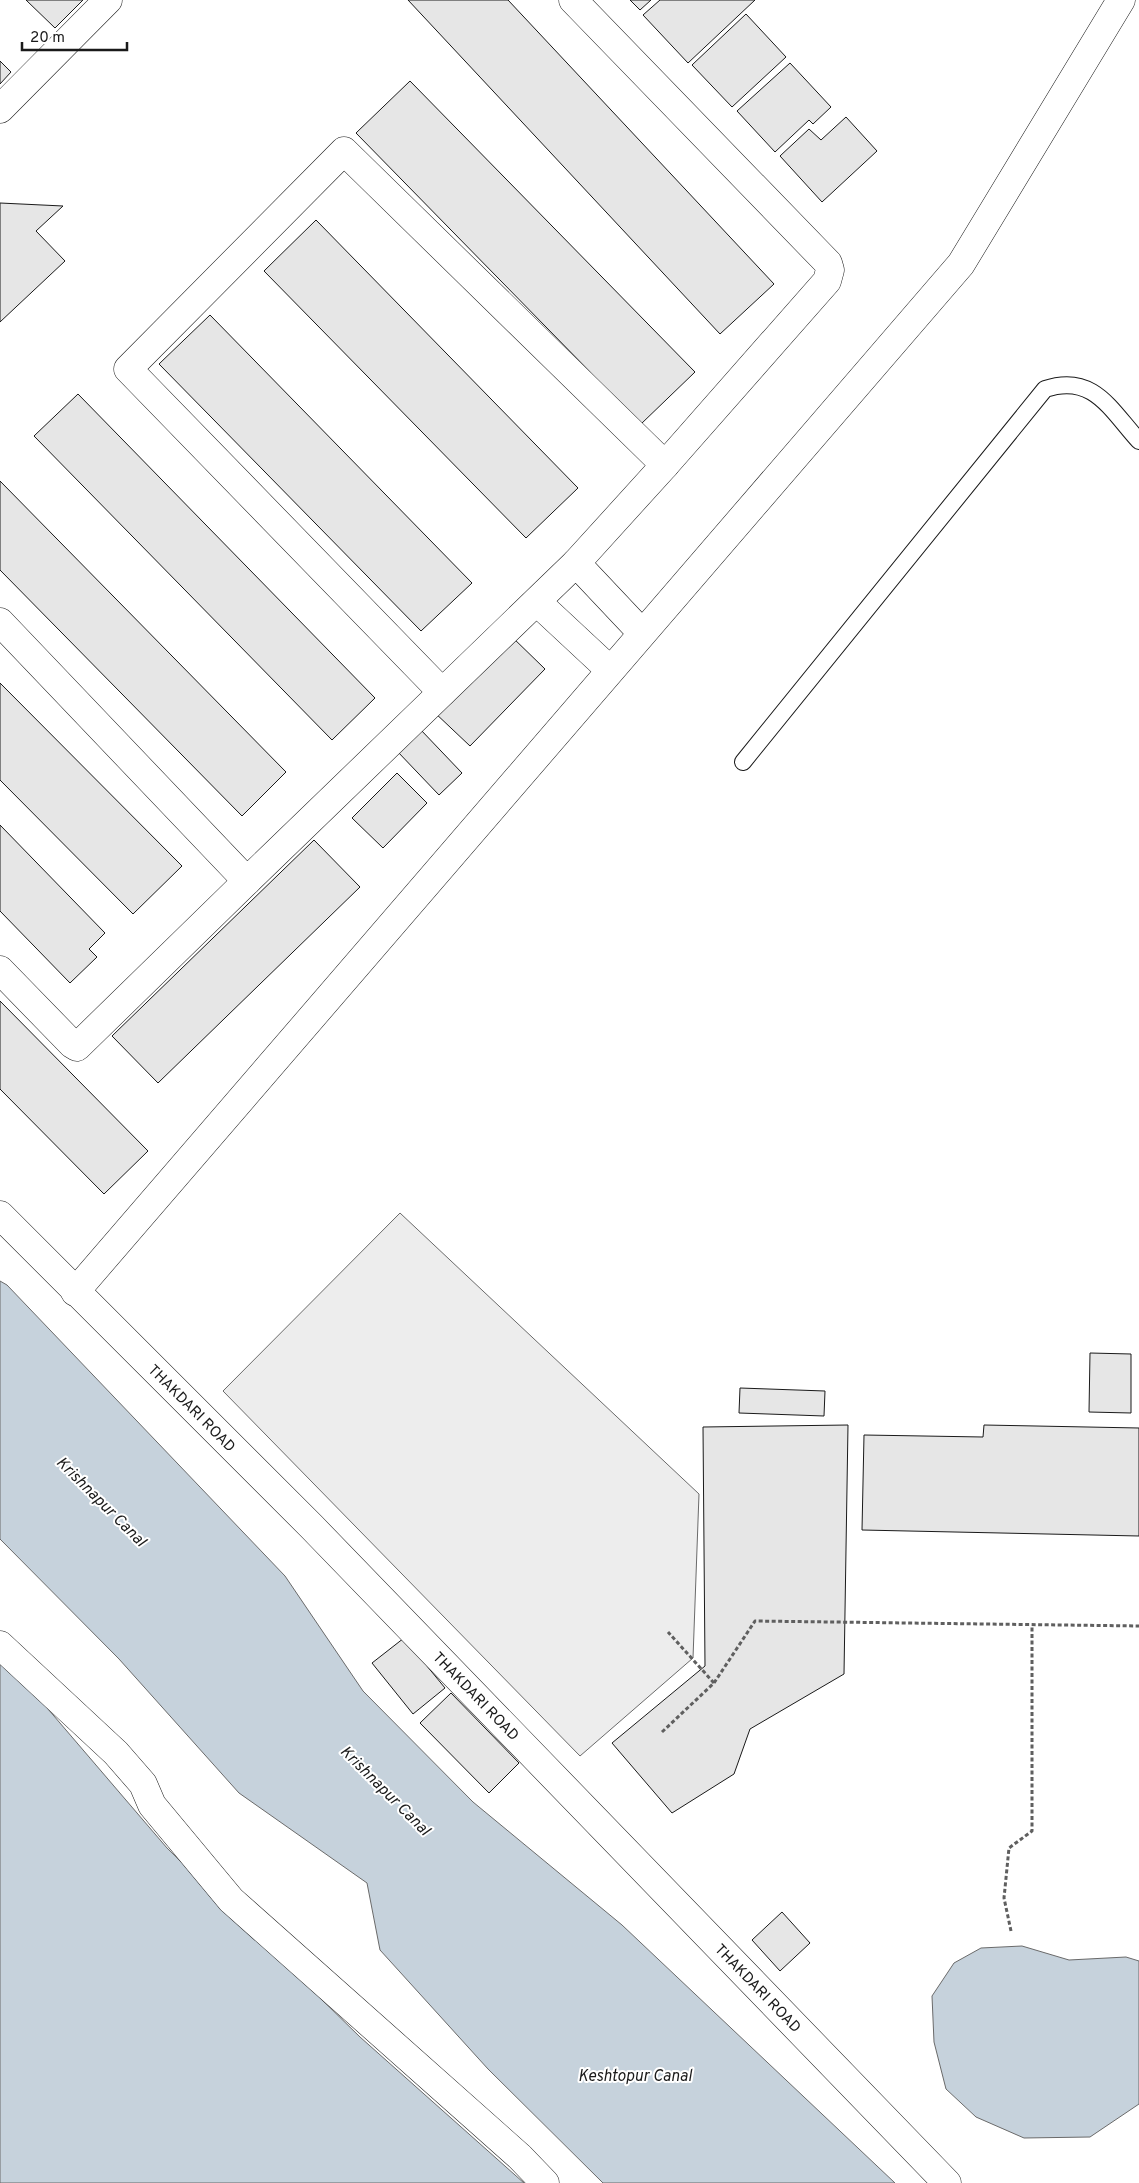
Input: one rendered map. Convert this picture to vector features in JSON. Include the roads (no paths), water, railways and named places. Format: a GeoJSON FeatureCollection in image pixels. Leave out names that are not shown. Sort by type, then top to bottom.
{"type":"FeatureCollection","features":[{"type":"Feature","properties":{"kind":"street"},"geometry":{"type":"LineString","coordinates":[[0,109],[108,0]]}},
{"type":"Feature","properties":{"kind":"street"},"geometry":{"type":"LineString","coordinates":[[0,970],[77,1047],[576,563],[827,281],[830,270],[828,263],[573,0]]}},
{"type":"Feature","properties":{"kind":"street"},"geometry":{"type":"LineString","coordinates":[[75,1292],[961,264],[1121,0]]}},
{"type":"Feature","properties":{"kind":"street"},"geometry":{"type":"LineString","coordinates":[[442,692],[129,372],[129,367],[344,151],[664,465]]}},
{"type":"Feature","properties":{"kind":"street"},"geometry":{"type":"LineString","coordinates":[[576,563],[642,633]]}},
{"type":"Feature","properties":{"kind":"street"},"geometry":{"type":"LineString","coordinates":[[536,602],[610,670]]}},
{"type":"Feature","properties":{"kind":"street"},"geometry":{"type":"LineString","coordinates":[[0,622],[247,881]]}},
{"type":"Feature","properties":{"kind":"street","name":"THAKDARI ROAD"},"geometry":{"type":"LineString","coordinates":[[0,1215],[312,1527],[947,2183]]}},
{"type":"Feature","properties":{"kind":"street"},"geometry":{"type":"LineString","coordinates":[[0,1645],[116,1753],[143,1784],[152,1805],[231,1900],[520,2157],[545,2183]]}},
{"type":"Feature","properties":{"kind":"lane"},"geometry":{"type":"LineString","coordinates":[[743,762],[1045,389],[1059,384],[1078,384],[1093,391],[1139,440]]}},
{"type":"Feature","properties":{"kind":"water","name":"Keshtopur Canal"},"geometry":{"type":"Polygon","coordinates":[[[0,1281],[7,1285],[285,1576],[363,1691],[473,1802],[622,1925],[895,2183],[603,2183],[488,2069],[380,1950],[367,1883],[239,1793],[119,1659],[0,1539],[0,1281]]]}},
{"type":"Feature","properties":{"kind":"water"},"geometry":{"type":"Polygon","coordinates":[[[0,1659],[18,1674],[167,1848],[360,2037],[524,2183],[0,2183],[0,1659]]]}},
{"type":"Feature","properties":{"kind":"water"},"geometry":{"type":"Polygon","coordinates":[[[1022,1946],[1069,1960],[1126,1957],[1139,1961],[1139,2104],[1090,2137],[1024,2138],[976,2117],[946,2089],[934,2042],[932,1996],[954,1963],[981,1948],[1022,1946]]]}},
{"type":"Feature","properties":{"kind":"water label","name":"Krishnapur Canal"},"geometry":{"type":"Point","coordinates":[102,1501]}},
{"type":"Feature","properties":{"kind":"water label","name":"Krishnapur Canal"},"geometry":{"type":"Point","coordinates":[386,1790]}}]}
